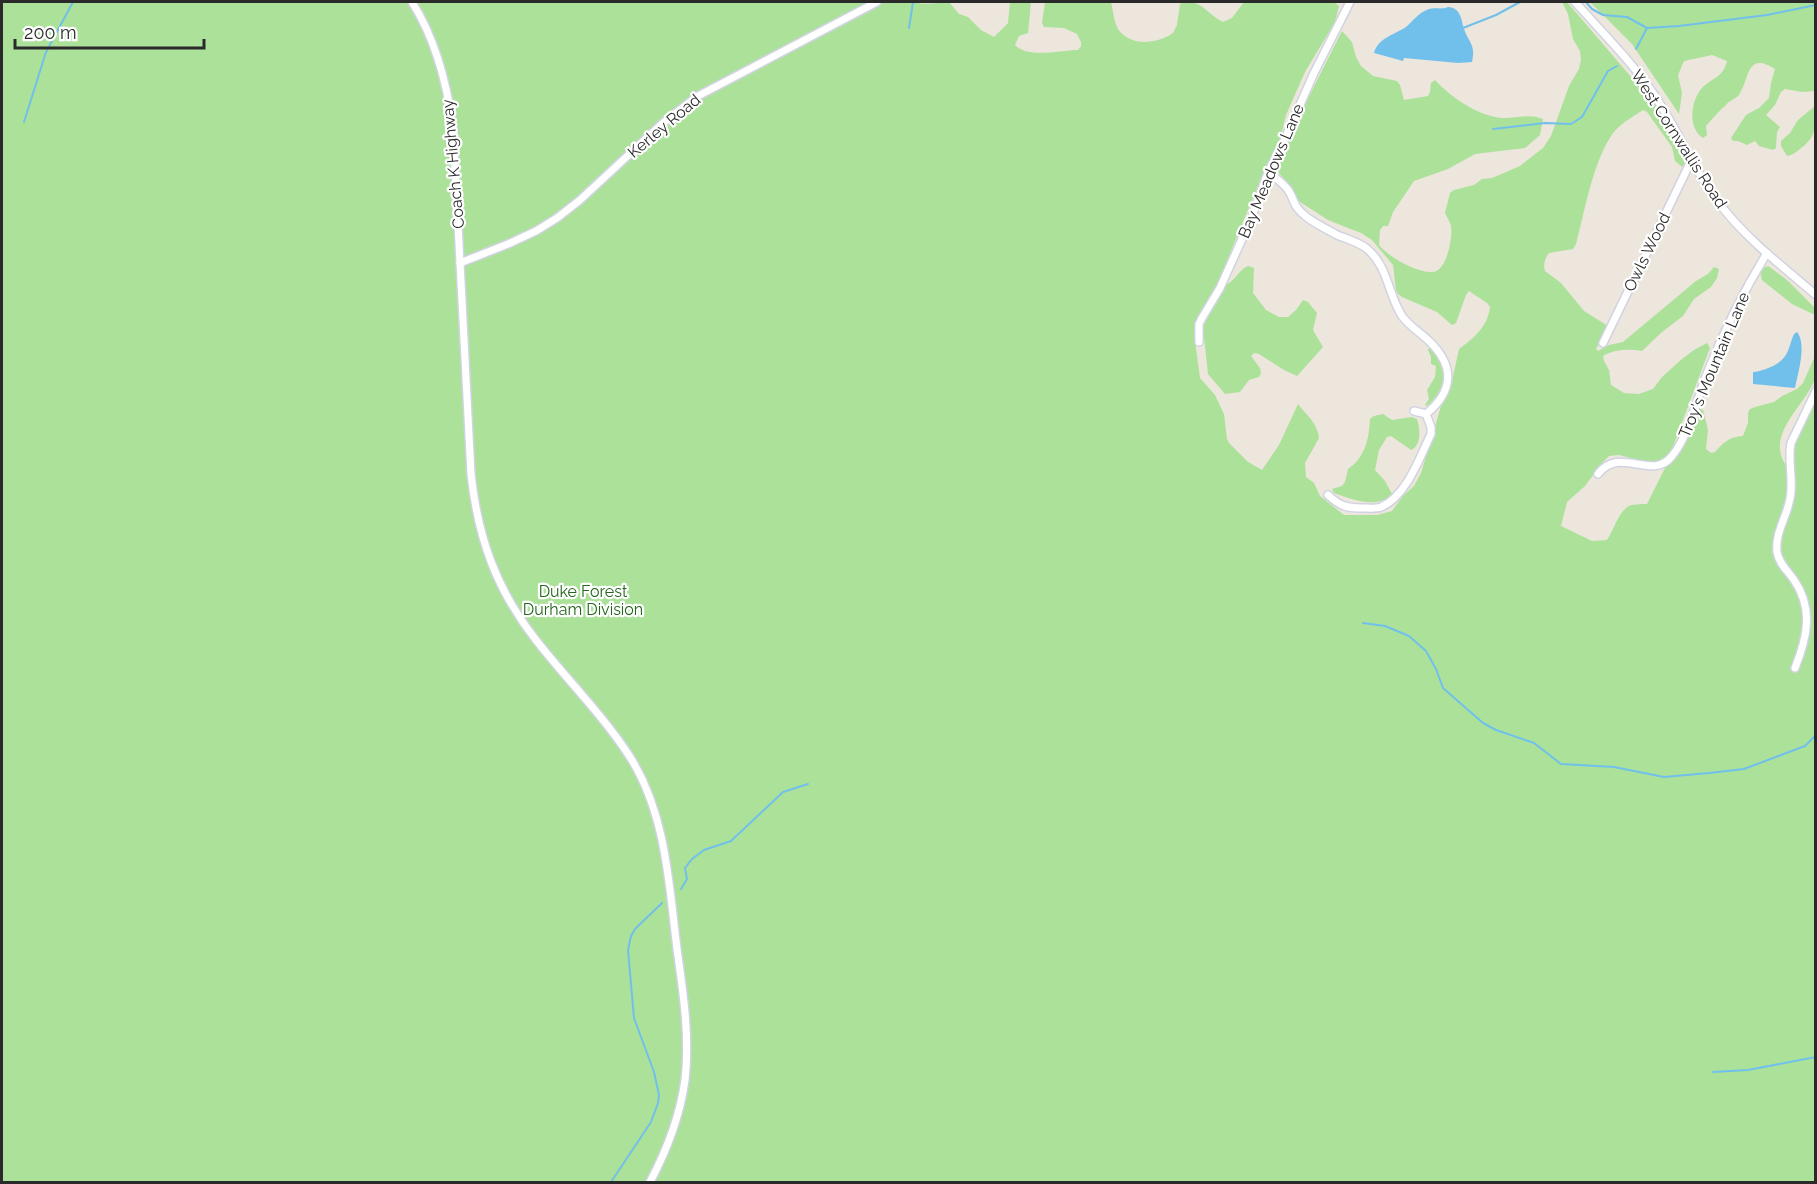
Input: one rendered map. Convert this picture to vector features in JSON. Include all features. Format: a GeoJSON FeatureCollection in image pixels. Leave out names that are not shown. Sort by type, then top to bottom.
{"type":"FeatureCollection","features":[{"type":"Feature","properties":{"kind":"street","name":"Coach K Highway"},"geometry":{"type":"LineString","coordinates":[[412,2],[425,24],[437,54],[453,128],[471,474],[477,514],[489,560],[509,602],[526,627],[608,725],[631,760],[650,799],[662,839],[680,970],[686,1067],[672,1132],[650,1182]]}},
{"type":"Feature","properties":{"kind":"street","name":"Kerley Road"},"geometry":{"type":"LineString","coordinates":[[460,263],[508,244],[557,218],[580,200],[673,114],[706,91],[877,2]]}},
{"type":"Feature","properties":{"kind":"street","name":"Bay Meadows Lane"},"geometry":{"type":"LineString","coordinates":[[1199,342],[1199,324],[1220,288],[1251,219],[1269,170],[1350,2]]}},
{"type":"Feature","properties":{"kind":"street","name":"West Cornwallis Road"},"geometry":{"type":"LineString","coordinates":[[1575,2],[1647,84],[1691,161],[1721,206],[1767,253],[1815,295]]}},
{"type":"Feature","properties":{"kind":"street","name":"Owls Wood"},"geometry":{"type":"LineString","coordinates":[[1603,343],[1691,161]]}},
{"type":"Feature","properties":{"kind":"street"},"geometry":{"type":"LineString","coordinates":[[1269,170],[1274,178],[1288,190],[1300,211],[1370,252],[1380,264],[1402,316],[1440,353],[1449,374],[1449,382],[1441,399],[1426,414]]}},
{"type":"Feature","properties":{"kind":"street","name":"Troy's Mountain Lane"},"geometry":{"type":"LineString","coordinates":[[1598,474],[1604,465],[1612,462],[1650,466],[1665,463],[1671,458],[1679,446],[1706,377],[1744,292],[1767,253]]}},
{"type":"Feature","properties":{"kind":"street"},"geometry":{"type":"LineString","coordinates":[[1795,668],[1805,644],[1808,622],[1805,605],[1795,581],[1778,556],[1776,545],[1792,490],[1791,443],[1815,391]]}},
{"type":"Feature","properties":{"kind":"street"},"geometry":{"type":"LineString","coordinates":[[1414,411],[1426,414]]}},
{"type":"Feature","properties":{"kind":"street"},"geometry":{"type":"LineString","coordinates":[[1328,495],[1339,505],[1358,508],[1379,507],[1393,500],[1410,477],[1431,434],[1426,414]]}},
{"type":"Feature","properties":{"kind":"green space","name":"Duke Forest Durham Division"},"geometry":{"type":"Polygon","coordinates":[[[2,2],[915,2],[928,4],[949,2],[959,14],[968,17],[981,30],[994,37],[1008,23],[1010,2],[1031,2],[1028,33],[1019,36],[1015,45],[1028,52],[1036,53],[1078,50],[1081,46],[1077,34],[1064,28],[1044,27],[1042,23],[1045,2],[1111,2],[1118,29],[1129,39],[1144,42],[1159,40],[1173,33],[1177,25],[1180,4],[1183,2],[1201,6],[1223,22],[1232,18],[1244,2],[1335,3],[1339,6],[1335,22],[1305,72],[1286,115],[1279,144],[1265,169],[1216,287],[1197,322],[1195,341],[1200,378],[1215,395],[1224,414],[1229,443],[1248,462],[1262,470],[1279,445],[1298,404],[1314,423],[1319,438],[1305,463],[1306,477],[1314,483],[1320,496],[1344,515],[1377,515],[1392,511],[1414,486],[1421,473],[1442,403],[1452,381],[1459,349],[1483,326],[1490,307],[1469,291],[1456,323],[1452,325],[1437,312],[1402,297],[1396,290],[1393,265],[1372,240],[1361,233],[1328,220],[1297,200],[1292,187],[1277,168],[1288,146],[1291,132],[1342,31],[1352,42],[1361,66],[1373,76],[1397,81],[1404,100],[1428,96],[1431,83],[1435,80],[1456,99],[1482,113],[1501,118],[1527,116],[1543,119],[1540,135],[1525,148],[1475,154],[1448,169],[1414,181],[1393,212],[1388,226],[1383,226],[1380,230],[1379,245],[1396,259],[1411,267],[1426,272],[1438,270],[1445,260],[1450,245],[1451,226],[1445,213],[1450,193],[1520,166],[1543,148],[1551,136],[1581,60],[1580,51],[1573,39],[1568,14],[1562,2],[1567,2],[1661,112],[1685,163],[1682,167],[1675,161],[1672,147],[1647,112],[1643,110],[1625,121],[1617,128],[1604,148],[1590,188],[1576,244],[1573,249],[1549,253],[1545,261],[1545,271],[1561,283],[1584,311],[1608,326],[1596,349],[1598,351],[1609,345],[1623,342],[1714,267],[1719,269],[1717,278],[1711,287],[1694,299],[1683,316],[1642,351],[1622,350],[1603,356],[1609,370],[1611,385],[1624,393],[1639,394],[1653,389],[1662,377],[1682,359],[1707,343],[1710,348],[1671,452],[1661,462],[1646,462],[1619,455],[1609,456],[1585,486],[1567,502],[1561,526],[1592,541],[1607,540],[1624,510],[1632,505],[1647,504],[1666,466],[1677,457],[1698,408],[1703,410],[1708,430],[1706,449],[1711,453],[1715,452],[1727,441],[1743,436],[1750,409],[1774,402],[1797,389],[1803,383],[1815,356],[1815,379],[1789,420],[1780,441],[1780,453],[1785,464],[1815,401],[1815,1182],[2,1182],[2,2]]]}},
{"type":"Feature","properties":{"kind":"green space"},"geometry":{"type":"Polygon","coordinates":[[[1590,2],[1815,2],[1815,91],[1802,92],[1785,89],[1781,92],[1775,105],[1766,115],[1780,127],[1777,132],[1776,148],[1773,150],[1759,146],[1755,141],[1747,145],[1733,141],[1731,138],[1746,115],[1759,108],[1769,98],[1775,69],[1765,64],[1753,65],[1738,96],[1706,126],[1707,135],[1703,138],[1695,128],[1693,121],[1695,99],[1706,84],[1723,71],[1727,61],[1712,55],[1684,61],[1678,75],[1682,93],[1679,114],[1632,44],[1590,2]]]}},
{"type":"Feature","properties":{"kind":"green space"},"geometry":{"type":"Polygon","coordinates":[[[1815,106],[1815,123],[1811,137],[1804,146],[1787,156],[1781,146],[1781,141],[1790,133],[1798,120],[1815,106]]]}},
{"type":"Feature","properties":{"kind":"green space"},"geometry":{"type":"Polygon","coordinates":[[[1248,266],[1254,268],[1253,293],[1266,310],[1279,317],[1288,317],[1303,300],[1308,302],[1317,313],[1313,330],[1323,347],[1297,376],[1254,353],[1251,356],[1260,368],[1259,377],[1249,380],[1240,392],[1225,394],[1208,374],[1203,328],[1225,285],[1248,266]]]}},
{"type":"Feature","properties":{"kind":"green space"},"geometry":{"type":"Polygon","coordinates":[[[1768,266],[1787,280],[1815,308],[1815,315],[1792,304],[1762,280],[1762,269],[1768,266]]]}},
{"type":"Feature","properties":{"kind":"green space"},"geometry":{"type":"Polygon","coordinates":[[[1430,346],[1440,362],[1444,377],[1439,392],[1427,406],[1425,405],[1429,399],[1427,390],[1435,377],[1436,366],[1431,364],[1428,350],[1430,346]]]}},
{"type":"Feature","properties":{"kind":"green space"},"geometry":{"type":"Polygon","coordinates":[[[1383,414],[1392,420],[1412,417],[1417,419],[1419,427],[1419,441],[1415,448],[1411,450],[1391,436],[1387,437],[1379,450],[1375,470],[1385,481],[1392,494],[1379,501],[1364,502],[1334,493],[1332,489],[1342,486],[1348,469],[1362,454],[1369,434],[1370,419],[1383,414]]]}},
{"type":"Feature","properties":{"kind":"water"},"geometry":{"type":"Polygon","coordinates":[[[1448,7],[1456,9],[1460,15],[1473,48],[1472,62],[1458,63],[1404,58],[1403,61],[1374,53],[1383,40],[1406,27],[1425,10],[1448,7]]]}},
{"type":"Feature","properties":{"kind":"water"},"geometry":{"type":"Polygon","coordinates":[[[1797,332],[1802,351],[1795,388],[1753,384],[1753,372],[1777,364],[1785,357],[1794,334],[1797,332]]]}},
{"type":"Feature","properties":{"kind":"waterway"},"geometry":{"type":"LineString","coordinates":[[24,122],[46,52],[73,2]]}},
{"type":"Feature","properties":{"kind":"waterway"},"geometry":{"type":"LineString","coordinates":[[909,28],[913,2]]}},
{"type":"Feature","properties":{"kind":"waterway"},"geometry":{"type":"LineString","coordinates":[[1463,28],[1496,15],[1520,2]]}},
{"type":"Feature","properties":{"kind":"waterway"},"geometry":{"type":"LineString","coordinates":[[1586,2],[1592,9],[1603,15],[1627,17],[1647,28],[1767,15],[1816,5]]}},
{"type":"Feature","properties":{"kind":"waterway"},"geometry":{"type":"LineString","coordinates":[[1636,49],[1647,28]]}},
{"type":"Feature","properties":{"kind":"waterway"},"geometry":{"type":"LineString","coordinates":[[1493,129],[1545,123],[1571,124],[1582,117],[1608,71],[1617,66]]}},
{"type":"Feature","properties":{"kind":"waterway"},"geometry":{"type":"LineString","coordinates":[[1363,623],[1385,626],[1409,636],[1426,651],[1443,688],[1483,723],[1534,743],[1561,764],[1614,767],[1664,777],[1709,773],[1744,769],[1805,746],[1816,735]]}},
{"type":"Feature","properties":{"kind":"waterway"},"geometry":{"type":"LineString","coordinates":[[681,889],[687,879],[685,868],[692,859],[704,850],[731,841],[783,792],[808,784]]}},
{"type":"Feature","properties":{"kind":"waterway"},"geometry":{"type":"LineString","coordinates":[[611,1182],[651,1122],[658,1103],[659,1095],[654,1072],[634,1018],[628,950],[635,929],[662,903]]}},
{"type":"Feature","properties":{"kind":"waterway"},"geometry":{"type":"LineString","coordinates":[[1713,1072],[1748,1070],[1816,1057]]}}]}
